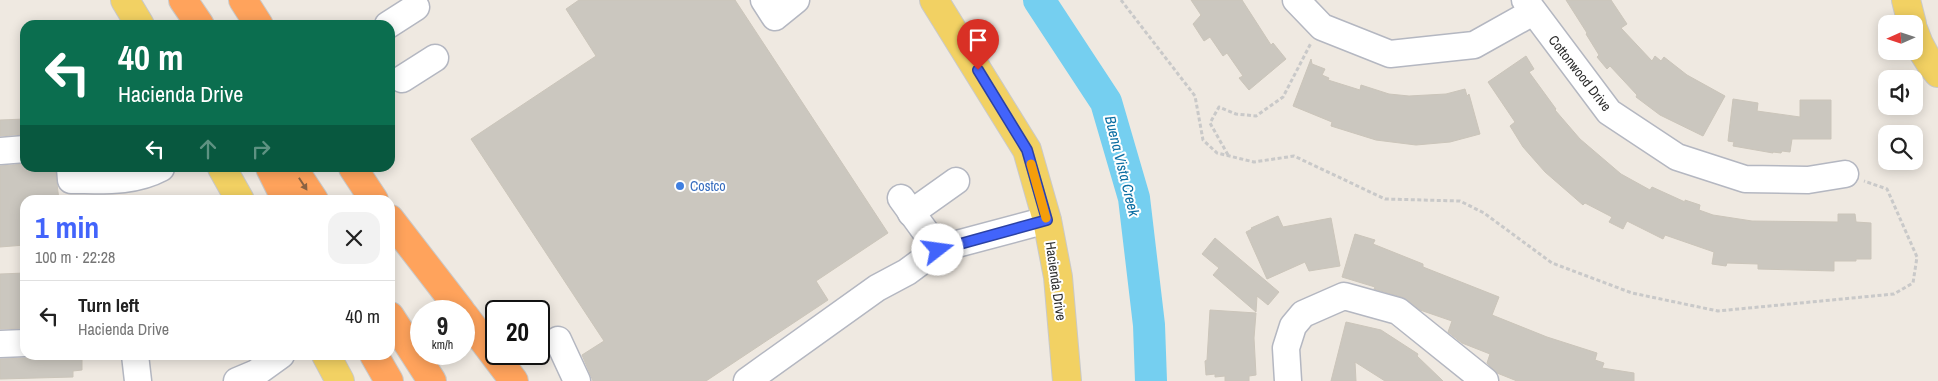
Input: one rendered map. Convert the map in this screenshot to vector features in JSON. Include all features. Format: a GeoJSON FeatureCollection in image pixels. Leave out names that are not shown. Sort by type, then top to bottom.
{"type":"FeatureCollection","features":[{"type":"Feature","properties":{"kind":"highway"},"geometry":{"type":"LineString","coordinates":[[183,0],[197,20]]}},
{"type":"Feature","properties":{"kind":"highway"},"geometry":{"type":"LineString","coordinates":[[243,0],[256,20]]}},
{"type":"Feature","properties":{"kind":"highway"},"geometry":{"type":"LineString","coordinates":[[272,172],[284,195]]}},
{"type":"Feature","properties":{"kind":"highway"},"geometry":{"type":"LineString","coordinates":[[296,172],[311,195]]}},
{"type":"Feature","properties":{"kind":"highway"},"geometry":{"type":"LineString","coordinates":[[395,225],[453,300]]}},
{"type":"Feature","properties":{"kind":"highway"},"geometry":{"type":"LineString","coordinates":[[395,233],[439,300]]}},
{"type":"Feature","properties":{"kind":"highway"},"geometry":{"type":"LineString","coordinates":[[395,324],[432,381]]}},
{"type":"Feature","properties":{"kind":"highway"},"geometry":{"type":"LineString","coordinates":[[475,330],[514,381]]}},
{"type":"Feature","properties":{"kind":"highway"},"geometry":{"type":"LineString","coordinates":[[475,356],[491,381]]}},
{"type":"Feature","properties":{"kind":"highway"},"geometry":{"type":"LineString","coordinates":[[377,360],[389,381]]}},
{"type":"Feature","properties":{"kind":"main road"},"geometry":{"type":"LineString","coordinates":[[125,0],[137,20]]}},
{"type":"Feature","properties":{"kind":"main road","name":"Hacienda Drive"},"geometry":{"type":"LineString","coordinates":[[934,0],[1027,150],[1047,220],[1058,277],[1067,381]]}},
{"type":"Feature","properties":{"kind":"main road"},"geometry":{"type":"LineString","coordinates":[[1906,0],[1910,15]]}},
{"type":"Feature","properties":{"kind":"main road"},"geometry":{"type":"LineString","coordinates":[[1923,52],[1938,73]]}},
{"type":"Feature","properties":{"kind":"main road"},"geometry":{"type":"LineString","coordinates":[[224,172],[237,195]]}},
{"type":"Feature","properties":{"kind":"main road"},"geometry":{"type":"LineString","coordinates":[[329,360],[340,381]]}},
{"type":"Feature","properties":{"kind":"street"},"geometry":{"type":"LineString","coordinates":[[764,0],[776,18],[796,0]]}},
{"type":"Feature","properties":{"kind":"street"},"geometry":{"type":"LineString","coordinates":[[1296,0],[1320,26],[1390,54],[1474,45],[1529,6]]}},
{"type":"Feature","properties":{"kind":"street","name":"Cottonwood Drive"},"geometry":{"type":"LineString","coordinates":[[1529,6],[1609,112],[1677,157],[1745,179],[1808,180],[1845,174]]}},
{"type":"Feature","properties":{"kind":"street"},"geometry":{"type":"LineString","coordinates":[[395,20],[416,7]]}},
{"type":"Feature","properties":{"kind":"street"},"geometry":{"type":"LineString","coordinates":[[402,79],[435,58]]}},
{"type":"Feature","properties":{"kind":"street"},"geometry":{"type":"LineString","coordinates":[[0,151],[20,149]]}},
{"type":"Feature","properties":{"kind":"street"},"geometry":{"type":"LineString","coordinates":[[71,182],[126,179],[140,177],[152,172]]}},
{"type":"Feature","properties":{"kind":"street"},"geometry":{"type":"LineString","coordinates":[[938,250],[906,205],[956,181]]}},
{"type":"Feature","properties":{"kind":"street"},"geometry":{"type":"LineString","coordinates":[[747,381],[877,288],[907,272],[938,250],[1047,220]]}},
{"type":"Feature","properties":{"kind":"street"},"geometry":{"type":"LineString","coordinates":[[1288,381],[1286,348],[1293,326],[1303,314],[1344,296],[1398,311],[1486,381]]}},
{"type":"Feature","properties":{"kind":"street"},"geometry":{"type":"LineString","coordinates":[[558,340],[577,381]]}},
{"type":"Feature","properties":{"kind":"street"},"geometry":{"type":"LineString","coordinates":[[0,344],[20,343]]}},
{"type":"Feature","properties":{"kind":"street"},"geometry":{"type":"LineString","coordinates":[[136,360],[138,381]]}},
{"type":"Feature","properties":{"kind":"street"},"geometry":{"type":"LineString","coordinates":[[237,381],[256,373],[274,360]]}},
{"type":"Feature","properties":{"kind":"path"},"geometry":{"type":"LineString","coordinates":[[1121,0],[1194,96],[1203,140],[1217,153],[1254,162],[1294,156],[1385,199],[1460,201],[1484,212],[1552,263],[1632,293],[1718,311],[1894,294],[1913,283],[1917,257],[1886,189],[1845,174]]}},
{"type":"Feature","properties":{"kind":"path"},"geometry":{"type":"LineString","coordinates":[[1228,156],[1210,122],[1219,107],[1236,114],[1256,116],[1282,97],[1320,26]]}},
{"type":"Feature","properties":{"kind":"building","name":"Costco"},"geometry":{"type":"Polygon","coordinates":[[[579,0],[735,0],[888,233],[816,281],[828,300],[706,381],[593,381],[582,355],[604,341],[471,139],[596,56],[566,9],[579,0]]]}},
{"type":"Feature","properties":{"kind":"building"},"geometry":{"type":"Polygon","coordinates":[[[1191,0],[1242,0],[1271,45],[1273,43],[1286,59],[1249,90],[1239,78],[1243,76],[1227,53],[1223,56],[1210,37],[1204,41],[1193,24],[1201,15],[1191,0]]]}},
{"type":"Feature","properties":{"kind":"building"},"geometry":{"type":"Polygon","coordinates":[[[1566,0],[1611,0],[1627,24],[1621,28],[1652,61],[1655,56],[1661,61],[1664,57],[1687,75],[1725,96],[1703,136],[1660,115],[1636,97],[1637,95],[1610,66],[1607,69],[1597,57],[1599,55],[1566,0]]]}},
{"type":"Feature","properties":{"kind":"building"},"geometry":{"type":"Polygon","coordinates":[[[1526,56],[1534,69],[1529,72],[1555,110],[1580,139],[1621,174],[1650,190],[1652,187],[1685,202],[1685,200],[1700,205],[1699,210],[1713,215],[1752,221],[1838,222],[1838,214],[1855,214],[1856,222],[1871,223],[1871,259],[1834,261],[1834,271],[1758,269],[1758,264],[1727,263],[1726,266],[1712,264],[1714,252],[1665,235],[1663,239],[1627,221],[1623,229],[1609,222],[1612,217],[1585,203],[1583,205],[1545,172],[1523,147],[1510,126],[1515,122],[1488,82],[1526,56]]]}},
{"type":"Feature","properties":{"kind":"building"},"geometry":{"type":"Polygon","coordinates":[[[1311,59],[1312,64],[1325,69],[1322,75],[1329,78],[1328,80],[1360,90],[1361,85],[1389,94],[1409,96],[1446,94],[1465,89],[1467,96],[1469,94],[1480,134],[1450,142],[1416,145],[1376,140],[1331,126],[1332,122],[1293,106],[1311,59]]]}},
{"type":"Feature","properties":{"kind":"building"},"geometry":{"type":"Polygon","coordinates":[[[1733,99],[1758,103],[1757,111],[1800,117],[1800,100],[1831,100],[1831,139],[1792,139],[1790,152],[1782,151],[1781,153],[1733,146],[1734,142],[1728,141],[1733,99]]]}},
{"type":"Feature","properties":{"kind":"building"},"geometry":{"type":"Polygon","coordinates":[[[20,119],[20,134],[0,136],[0,120],[20,119]]]}},
{"type":"Feature","properties":{"kind":"building"},"geometry":{"type":"Polygon","coordinates":[[[20,164],[20,172],[56,172],[58,195],[20,195],[20,245],[0,247],[0,166],[20,164]]]}},
{"type":"Feature","properties":{"kind":"building"},"geometry":{"type":"Polygon","coordinates":[[[1278,216],[1283,227],[1331,218],[1340,266],[1309,271],[1305,262],[1267,279],[1246,232],[1278,216]]]}},
{"type":"Feature","properties":{"kind":"building"},"geometry":{"type":"Polygon","coordinates":[[[1355,234],[1375,240],[1373,244],[1423,264],[1423,267],[1499,297],[1492,315],[1547,337],[1597,353],[1595,360],[1604,363],[1602,368],[1634,373],[1634,381],[1517,381],[1497,373],[1487,363],[1490,354],[1462,343],[1448,332],[1452,321],[1420,310],[1402,297],[1342,277],[1355,234]]]}},
{"type":"Feature","properties":{"kind":"building"},"geometry":{"type":"Polygon","coordinates":[[[1215,238],[1279,292],[1268,305],[1257,296],[1256,312],[1213,275],[1219,268],[1202,254],[1215,238]]]}},
{"type":"Feature","properties":{"kind":"building"},"geometry":{"type":"Polygon","coordinates":[[[20,273],[20,328],[0,329],[0,274],[20,273]]]}},
{"type":"Feature","properties":{"kind":"building"},"geometry":{"type":"Polygon","coordinates":[[[1210,310],[1256,313],[1254,338],[1256,375],[1249,376],[1249,381],[1225,381],[1225,376],[1215,377],[1215,374],[1206,375],[1205,361],[1207,360],[1210,310]]]}},
{"type":"Feature","properties":{"kind":"building"},"geometry":{"type":"Polygon","coordinates":[[[1346,322],[1381,330],[1418,354],[1417,356],[1443,381],[1385,381],[1355,362],[1356,381],[1331,381],[1346,322]]]}},
{"type":"Feature","properties":{"kind":"building"},"geometry":{"type":"Polygon","coordinates":[[[0,359],[82,360],[82,370],[73,371],[73,377],[0,379],[0,359]]]}},
{"type":"Feature","properties":{"kind":"waterway","name":"Buena Vista Creek"},"geometry":{"type":"LineString","coordinates":[[1039,0],[1106,102],[1134,198],[1149,325],[1151,381]]}},
{"type":"Feature","properties":{"kind":"slow traffic"},"geometry":{"type":"LineString","coordinates":[[1031,164],[1046,218]]}},
{"type":"Feature","properties":{"kind":"place","name":"Costco"},"geometry":{"type":"Point","coordinates":[680,186]}},
{"type":"Feature","properties":{"kind":"route"},"geometry":{"type":"LineString","coordinates":[[938,250],[1047,220],[1027,150],[978,70]]}}]}
